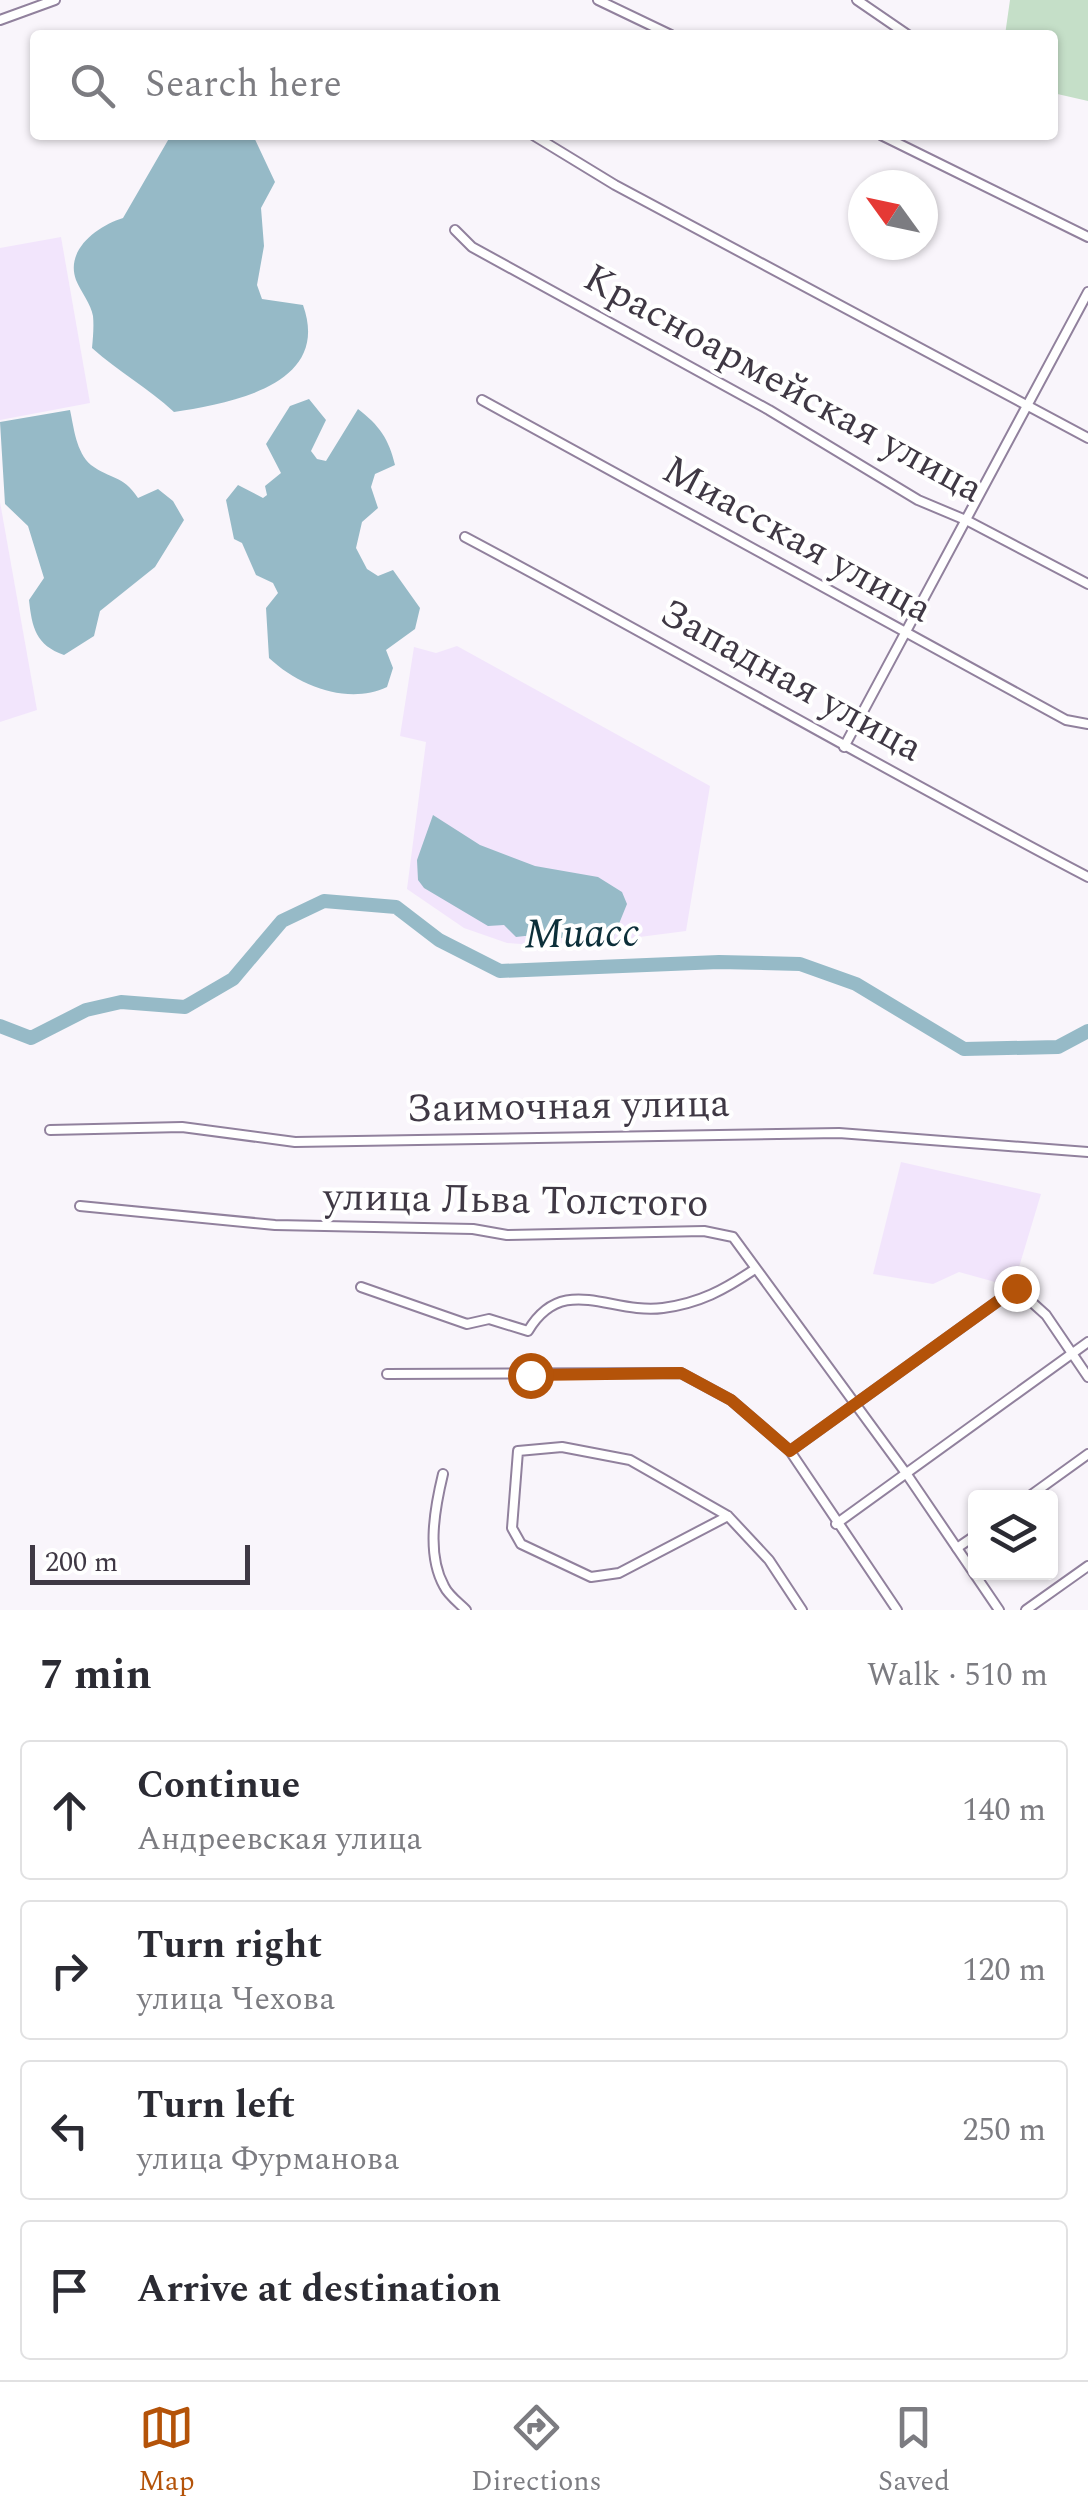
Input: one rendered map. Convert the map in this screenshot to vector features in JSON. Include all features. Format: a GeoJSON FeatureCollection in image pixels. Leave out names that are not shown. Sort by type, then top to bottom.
{"type":"FeatureCollection","features":[{"type":"Feature","properties":{"kind":"street"},"geometry":{"type":"LineString","coordinates":[[0,20],[56,0]]}},
{"type":"Feature","properties":{"kind":"street"},"geometry":{"type":"LineString","coordinates":[[598,0],[661,30]]}},
{"type":"Feature","properties":{"kind":"street"},"geometry":{"type":"LineString","coordinates":[[858,0],[901,30]]}},
{"type":"Feature","properties":{"kind":"street"},"geometry":{"type":"LineString","coordinates":[[541,140],[615,184],[1088,438]]}},
{"type":"Feature","properties":{"kind":"street"},"geometry":{"type":"LineString","coordinates":[[892,140],[1088,237]]}},
{"type":"Feature","properties":{"kind":"street","name":"Красноармейская улица"},"geometry":{"type":"LineString","coordinates":[[455,230],[472,247],[769,410],[918,500],[968,521],[1088,584]]}},
{"type":"Feature","properties":{"kind":"street"},"geometry":{"type":"LineString","coordinates":[[844,747],[1088,292]]}},
{"type":"Feature","properties":{"kind":"street","name":"Миасская улица"},"geometry":{"type":"LineString","coordinates":[[482,400],[904,634],[1066,720],[1088,724]]}},
{"type":"Feature","properties":{"kind":"street","name":"Западная улица"},"geometry":{"type":"LineString","coordinates":[[464,537],[682,653],[844,747],[1088,876]]}},
{"type":"Feature","properties":{"kind":"street","name":"Заимочная улица"},"geometry":{"type":"LineString","coordinates":[[50,1130],[182,1128],[294,1142],[839,1132],[1088,1152]]}},
{"type":"Feature","properties":{"kind":"street","name":"улица Льва Толстого"},"geometry":{"type":"LineString","coordinates":[[80,1206],[275,1225],[473,1229],[507,1235],[704,1231],[733,1237],[908,1476],[999,1610]]}},
{"type":"Feature","properties":{"kind":"street"},"geometry":{"type":"LineString","coordinates":[[361,1287],[467,1324],[489,1320],[528,1331],[540,1312],[556,1302],[580,1299],[658,1309],[710,1298],[755,1269]]}},
{"type":"Feature","properties":{"kind":"street"},"geometry":{"type":"LineString","coordinates":[[790,1451],[1016,1288],[1046,1315],[1088,1377]]}},
{"type":"Feature","properties":{"kind":"street"},"geometry":{"type":"LineString","coordinates":[[836,1524],[908,1476],[1088,1342]]}},
{"type":"Feature","properties":{"kind":"street"},"geometry":{"type":"LineString","coordinates":[[387,1374],[681,1373],[731,1400],[790,1451],[897,1610]]}},
{"type":"Feature","properties":{"kind":"street"},"geometry":{"type":"LineString","coordinates":[[728,1516],[619,1572],[591,1577],[521,1544],[512,1528],[518,1450],[562,1447],[630,1460],[728,1516],[769,1560],[802,1610]]}},
{"type":"Feature","properties":{"kind":"street"},"geometry":{"type":"LineString","coordinates":[[1039,1490],[1088,1454]]}},
{"type":"Feature","properties":{"kind":"street"},"geometry":{"type":"LineString","coordinates":[[443,1474],[434,1512],[435,1549],[444,1586],[466,1610]]}},
{"type":"Feature","properties":{"kind":"street"},"geometry":{"type":"LineString","coordinates":[[957,1548],[968,1540]]}},
{"type":"Feature","properties":{"kind":"street"},"geometry":{"type":"LineString","coordinates":[[1026,1610],[1088,1566]]}},
{"type":"Feature","properties":{"kind":"shaded area"},"geometry":{"type":"Polygon","coordinates":[[[61,237],[90,403],[0,420],[0,248],[61,237]]]}},
{"type":"Feature","properties":{"kind":"shaded area"},"geometry":{"type":"Polygon","coordinates":[[[0,502],[37,710],[0,722],[0,502]]]}},
{"type":"Feature","properties":{"kind":"shaded area"},"geometry":{"type":"Polygon","coordinates":[[[457,646],[710,786],[686,931],[624,939],[596,950],[507,943],[464,928],[407,889],[426,742],[400,736],[414,647],[436,653],[457,646]]]}},
{"type":"Feature","properties":{"kind":"shaded area"},"geometry":{"type":"Polygon","coordinates":[[[901,1162],[1041,1194],[1013,1287],[959,1272],[933,1284],[873,1274],[901,1162]]]}},
{"type":"Feature","properties":{"kind":"green space"},"geometry":{"type":"Polygon","coordinates":[[[1010,0],[1088,0],[1088,101],[1058,94],[1058,30],[1006,30],[1010,0]]]}},
{"type":"Feature","properties":{"kind":"water"},"geometry":{"type":"Polygon","coordinates":[[[168,140],[255,140],[275,182],[261,208],[264,246],[257,285],[262,299],[303,305],[308,332],[303,355],[290,372],[247,396],[174,412],[92,348],[93,316],[76,280],[75,259],[94,233],[123,218],[168,140]]]}},
{"type":"Feature","properties":{"kind":"water"},"geometry":{"type":"Polygon","coordinates":[[[309,399],[326,420],[311,451],[317,459],[326,461],[358,409],[382,433],[395,465],[375,474],[371,487],[378,508],[362,522],[356,548],[367,569],[378,576],[393,570],[420,608],[415,629],[386,650],[393,668],[387,687],[372,692],[325,690],[295,677],[269,658],[266,608],[278,593],[273,583],[256,575],[242,543],[234,539],[226,500],[238,485],[263,498],[267,495],[265,486],[281,473],[266,444],[290,406],[309,399]]]}},
{"type":"Feature","properties":{"kind":"water"},"geometry":{"type":"Polygon","coordinates":[[[70,410],[79,447],[91,465],[121,481],[138,498],[158,489],[173,501],[184,520],[155,567],[100,611],[94,636],[64,655],[41,641],[34,627],[29,600],[44,578],[28,526],[5,504],[0,422],[70,410]]]}},
{"type":"Feature","properties":{"kind":"water"},"geometry":{"type":"Polygon","coordinates":[[[433,815],[480,845],[535,866],[598,877],[622,892],[627,904],[612,941],[516,937],[504,925],[488,926],[424,888],[418,880],[417,860],[433,815]]]}},
{"type":"Feature","properties":{"kind":"waterway","name":"Миасс"},"geometry":{"type":"LineString","coordinates":[[0,1026],[31,1038],[86,1010],[121,1002],[185,1007],[233,979],[282,921],[324,901],[396,907],[439,940],[500,971],[719,962],[800,964],[856,984],[964,1049],[1058,1047],[1088,1031]]}},
{"type":"Feature","properties":{"kind":"route"},"geometry":{"type":"LineString","coordinates":[[530,1375],[681,1373],[731,1400],[790,1451],[1016,1288]]}}]}
